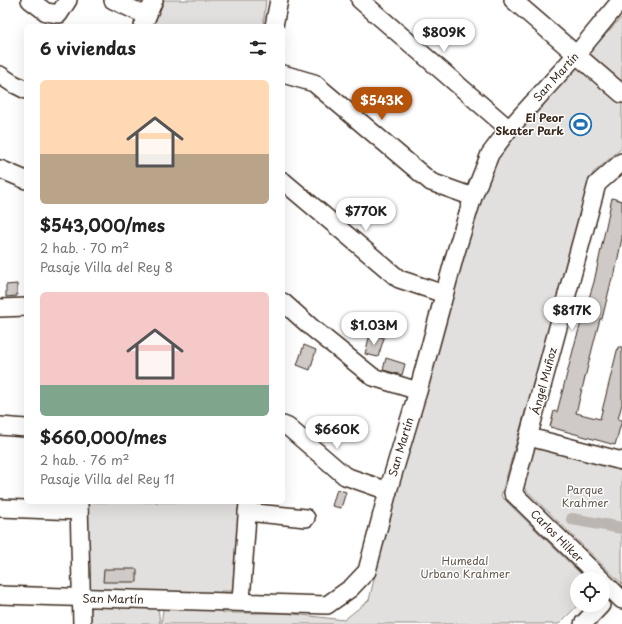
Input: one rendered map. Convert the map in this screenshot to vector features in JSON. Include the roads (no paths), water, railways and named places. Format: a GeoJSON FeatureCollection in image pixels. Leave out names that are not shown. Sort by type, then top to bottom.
{"type":"FeatureCollection","features":[{"type":"Feature","properties":{"kind":"street"},"geometry":{"type":"LineString","coordinates":[[30,0],[46,12],[59,14],[68,0]]}},
{"type":"Feature","properties":{"kind":"street"},"geometry":{"type":"LineString","coordinates":[[113,0],[145,21],[154,0]]}},
{"type":"Feature","properties":{"kind":"street"},"geometry":{"type":"LineString","coordinates":[[274,24],[279,0]]}},
{"type":"Feature","properties":{"kind":"street"},"geometry":{"type":"LineString","coordinates":[[360,0],[510,129]]}},
{"type":"Feature","properties":{"kind":"street"},"geometry":{"type":"LineString","coordinates":[[513,0],[576,56],[622,94]]}},
{"type":"Feature","properties":{"kind":"street","name":"San Martín"},"geometry":{"type":"LineString","coordinates":[[0,595],[241,601],[328,605],[351,588],[367,571],[444,294],[473,197],[490,154],[510,129],[576,56],[621,0]]}},
{"type":"Feature","properties":{"kind":"street"},"geometry":{"type":"LineString","coordinates":[[0,75],[24,89]]}},
{"type":"Feature","properties":{"kind":"street"},"geometry":{"type":"LineString","coordinates":[[285,75],[314,82],[431,182],[473,197]]}},
{"type":"Feature","properties":{"kind":"street","name":"Ángel Muñoz"},"geometry":{"type":"LineString","coordinates":[[513,493],[596,184],[622,162]]}},
{"type":"Feature","properties":{"kind":"street"},"geometry":{"type":"LineString","coordinates":[[1,173],[24,179]]}},
{"type":"Feature","properties":{"kind":"street"},"geometry":{"type":"LineString","coordinates":[[285,183],[399,279],[444,294]]}},
{"type":"Feature","properties":{"kind":"street"},"geometry":{"type":"LineString","coordinates":[[285,304],[373,377],[418,391]]}},
{"type":"Feature","properties":{"kind":"street"},"geometry":{"type":"LineString","coordinates":[[0,308],[24,307]]}},
{"type":"Feature","properties":{"kind":"street"},"geometry":{"type":"LineString","coordinates":[[0,426],[24,428]]}},
{"type":"Feature","properties":{"kind":"street"},"geometry":{"type":"LineString","coordinates":[[285,426],[345,476],[388,491]]}},
{"type":"Feature","properties":{"kind":"street"},"geometry":{"type":"LineString","coordinates":[[529,437],[622,459]]}},
{"type":"Feature","properties":{"kind":"street","name":"Carlos Hilker"},"geometry":{"type":"LineString","coordinates":[[513,493],[593,572]]}},
{"type":"Feature","properties":{"kind":"street"},"geometry":{"type":"LineString","coordinates":[[0,508],[79,507],[82,624]]}},
{"type":"Feature","properties":{"kind":"street"},"geometry":{"type":"LineString","coordinates":[[241,601],[248,507],[306,518]]}},
{"type":"Feature","properties":{"kind":"street"},"geometry":{"type":"LineString","coordinates":[[583,624],[594,612]]}},
{"type":"Feature","properties":{"kind":"waterway"},"geometry":{"type":"LineString","coordinates":[[572,519],[622,528]]}},
{"type":"Feature","properties":{"kind":"place","name":"El Peor Skater Park"},"geometry":{"type":"Point","coordinates":[580,124]}},
{"type":"Feature","properties":{"kind":"park label","name":"Parque Krahmer"},"geometry":{"type":"Point","coordinates":[585,496]}},
{"type":"Feature","properties":{"kind":"park label","name":"Humedal Urbano Krahmer"},"geometry":{"type":"Point","coordinates":[465,567]}}]}
